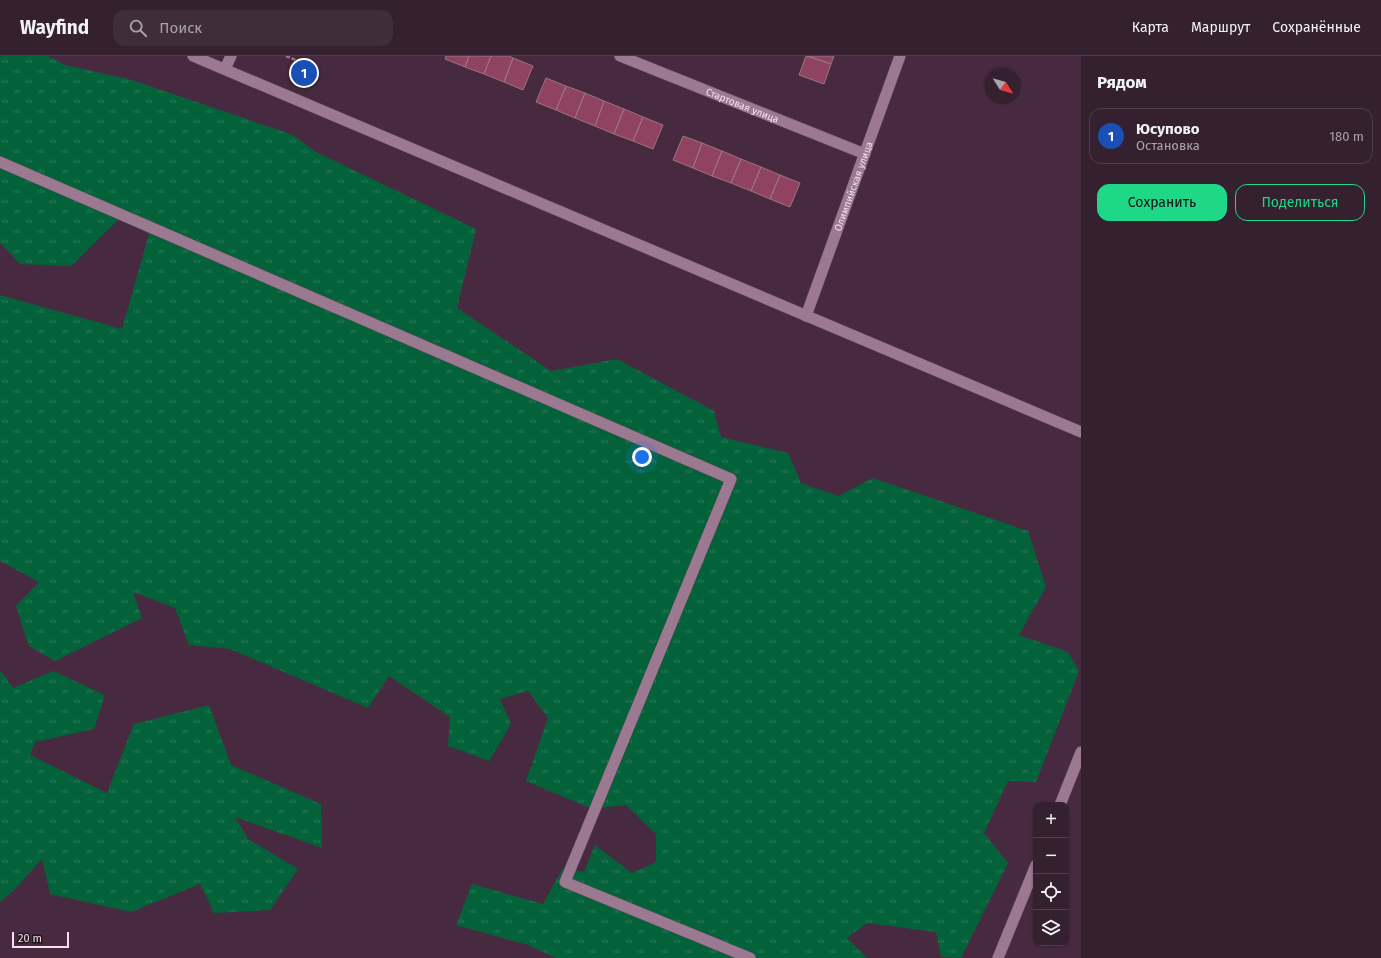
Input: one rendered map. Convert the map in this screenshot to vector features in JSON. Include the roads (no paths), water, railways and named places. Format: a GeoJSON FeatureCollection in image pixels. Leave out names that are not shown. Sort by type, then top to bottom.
{"type":"FeatureCollection","features":[{"type":"Feature","properties":{"kind":"street"},"geometry":{"type":"LineString","coordinates":[[193,56],[1081,432]]}},
{"type":"Feature","properties":{"kind":"street"},"geometry":{"type":"LineString","coordinates":[[225,69],[231,56]]}},
{"type":"Feature","properties":{"kind":"street","name":"Стартовая улица"},"geometry":{"type":"LineString","coordinates":[[620,56],[864,154]]}},
{"type":"Feature","properties":{"kind":"street","name":"Олимпийская улица"},"geometry":{"type":"LineString","coordinates":[[806,316],[900,56]]}},
{"type":"Feature","properties":{"kind":"street"},"geometry":{"type":"LineString","coordinates":[[0,162],[731,479],[565,882],[750,958]]}},
{"type":"Feature","properties":{"kind":"street"},"geometry":{"type":"LineString","coordinates":[[1061,802],[1081,752]]}},
{"type":"Feature","properties":{"kind":"street"},"geometry":{"type":"LineString","coordinates":[[998,958],[1033,872]]}},
{"type":"Feature","properties":{"kind":"place","name":"Юсупово"},"geometry":{"type":"Point","coordinates":[304,73]}}]}
